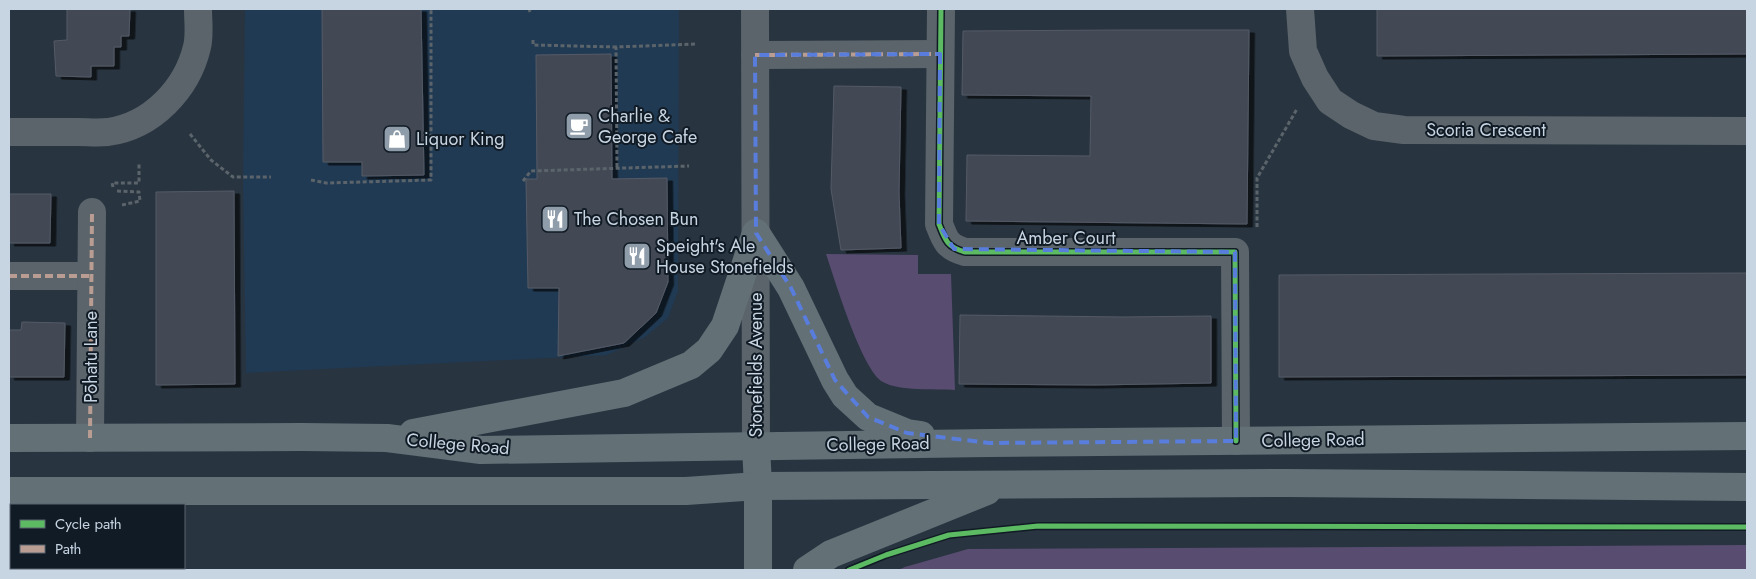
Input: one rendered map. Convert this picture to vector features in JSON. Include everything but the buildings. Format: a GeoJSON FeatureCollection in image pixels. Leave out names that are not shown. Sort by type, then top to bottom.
{"type":"FeatureCollection","features":[{"type":"Feature","properties":{"kind":"main road"},"geometry":{"type":"LineString","coordinates":[[387,438],[624,393],[691,365],[709,350],[725,326],[756,233]]}},
{"type":"Feature","properties":{"kind":"main road"},"geometry":{"type":"LineString","coordinates":[[756,233],[791,288],[835,380],[845,396],[868,417],[907,433],[989,443]]}},
{"type":"Feature","properties":{"kind":"main road","name":"College Road"},"geometry":{"type":"LineString","coordinates":[[9,438],[302,436],[387,438],[481,450],[1747,436]]}},
{"type":"Feature","properties":{"kind":"main road","name":"Stonefields Avenue"},"geometry":{"type":"LineString","coordinates":[[756,446],[758,570]]}},
{"type":"Feature","properties":{"kind":"main road"},"geometry":{"type":"LineString","coordinates":[[9,491],[686,491],[758,486],[1297,484],[1747,487]]}},
{"type":"Feature","properties":{"kind":"main road"},"geometry":{"type":"LineString","coordinates":[[807,570],[831,554],[1000,486]]}},
{"type":"Feature","properties":{"kind":"street"},"geometry":{"type":"LineString","coordinates":[[9,132],[108,132],[131,126],[154,113],[184,80],[192,64],[198,45],[198,9]]}},
{"type":"Feature","properties":{"kind":"street","name":"Stonefields Avenue"},"geometry":{"type":"LineString","coordinates":[[756,9],[756,446]]}},
{"type":"Feature","properties":{"kind":"street","name":"Amber Court"},"geometry":{"type":"LineString","coordinates":[[941,9],[938,224],[945,240],[954,249],[965,252],[1235,252],[1236,441]]}},
{"type":"Feature","properties":{"kind":"street","name":"Scoria Crescent"},"geometry":{"type":"LineString","coordinates":[[1300,9],[1303,51],[1315,78],[1330,101],[1351,115],[1374,126],[1404,130],[1747,131]]}},
{"type":"Feature","properties":{"kind":"street"},"geometry":{"type":"LineString","coordinates":[[756,55],[940,54]]}},
{"type":"Feature","properties":{"kind":"street","name":"Pōhatu Lane"},"geometry":{"type":"LineString","coordinates":[[90,438],[92,406],[90,276],[92,212]]}},
{"type":"Feature","properties":{"kind":"street"},"geometry":{"type":"LineString","coordinates":[[9,276],[90,276]]}},
{"type":"Feature","properties":{"kind":"path"},"geometry":{"type":"LineString","coordinates":[[311,180],[326,183],[431,180],[431,9]]}},
{"type":"Feature","properties":{"kind":"path"},"geometry":{"type":"LineString","coordinates":[[532,40],[532,45],[616,46],[695,44]]}},
{"type":"Feature","properties":{"kind":"path"},"geometry":{"type":"LineString","coordinates":[[616,46],[618,167]]}},
{"type":"Feature","properties":{"kind":"path"},"geometry":{"type":"LineString","coordinates":[[1257,178],[1315,78]]}},
{"type":"Feature","properties":{"kind":"path"},"geometry":{"type":"LineString","coordinates":[[190,134],[211,160],[233,177],[271,177]]}},
{"type":"Feature","properties":{"kind":"path"},"geometry":{"type":"LineString","coordinates":[[92,212],[140,201],[139,192],[113,191],[112,183],[139,183],[139,164]]}},
{"type":"Feature","properties":{"kind":"path"},"geometry":{"type":"LineString","coordinates":[[523,181],[531,171],[689,166]]}},
{"type":"Feature","properties":{"kind":"highlighted area"},"geometry":{"type":"Polygon","coordinates":[[[940,54],[939,224],[954,249],[1235,252],[1236,441],[989,443],[907,433],[868,417],[835,380],[791,288],[756,233],[755,55],[940,54]]]}},
{"type":"Feature","properties":{"kind":"shaded area"},"geometry":{"type":"Polygon","coordinates":[[[245,9],[679,9],[678,291],[668,318],[645,337],[607,355],[246,373],[243,182],[245,9]]]}},
{"type":"Feature","properties":{"kind":"shaded area"},"geometry":{"type":"Polygon","coordinates":[[[826,254],[918,255],[918,274],[951,274],[955,390],[898,387],[883,382],[875,374],[858,344],[826,254]]]}},
{"type":"Feature","properties":{"kind":"shaded area"},"geometry":{"type":"Polygon","coordinates":[[[1747,545],[1747,570],[898,570],[968,549],[1747,545]]]}},
{"type":"Feature","properties":{"kind":"marked path"},"geometry":{"type":"LineString","coordinates":[[755,55],[940,54]]}},
{"type":"Feature","properties":{"kind":"marked path"},"geometry":{"type":"LineString","coordinates":[[90,438],[92,212]]}},
{"type":"Feature","properties":{"kind":"marked path"},"geometry":{"type":"LineString","coordinates":[[9,276],[90,276]]}},
{"type":"Feature","properties":{"kind":"cycle path"},"geometry":{"type":"LineString","coordinates":[[941,9],[939,224],[950,245],[965,252],[1235,252],[1236,441]]}},
{"type":"Feature","properties":{"kind":"cycle path"},"geometry":{"type":"LineString","coordinates":[[849,570],[886,555],[949,535],[1038,526],[1747,527]]}},
{"type":"Feature","properties":{"kind":"place","name":"Charlie & George Cafe"},"geometry":{"type":"Point","coordinates":[579,126]}},
{"type":"Feature","properties":{"kind":"place","name":"Liquor King"},"geometry":{"type":"Point","coordinates":[397,139]}},
{"type":"Feature","properties":{"kind":"place","name":"The Chosen Bun"},"geometry":{"type":"Point","coordinates":[555,219]}},
{"type":"Feature","properties":{"kind":"place","name":"Speight's Ale House Stonefields"},"geometry":{"type":"Point","coordinates":[637,256]}}]}
